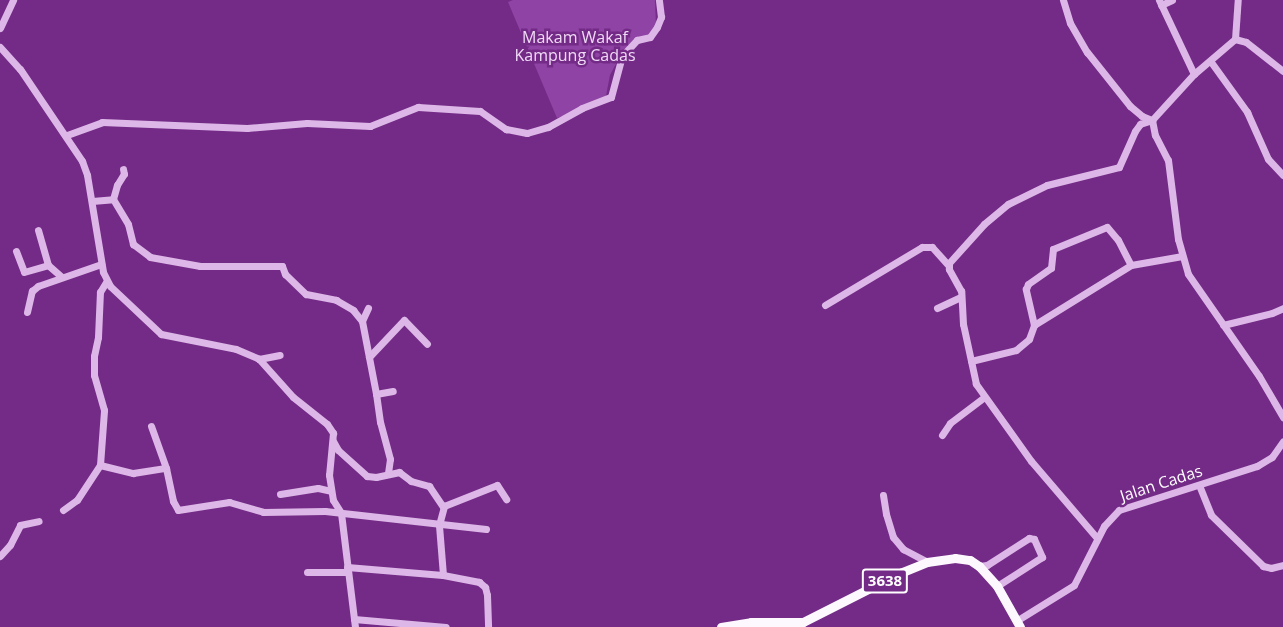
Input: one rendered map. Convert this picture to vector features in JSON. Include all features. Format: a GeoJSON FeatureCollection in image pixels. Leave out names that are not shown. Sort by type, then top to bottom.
{"type":"FeatureCollection","features":[{"type":"Feature","properties":{"kind":"main road","name":"3638"},"geometry":{"type":"LineString","coordinates":[[721,627],[751,622],[803,622],[900,573],[927,562],[955,558],[970,560],[979,566]]}},
{"type":"Feature","properties":{"kind":"main road"},"geometry":{"type":"LineString","coordinates":[[979,566],[997,586],[1018,624]]}},
{"type":"Feature","properties":{"kind":"street"},"geometry":{"type":"LineString","coordinates":[[0,28],[12,0]]}},
{"type":"Feature","properties":{"kind":"street"},"geometry":{"type":"LineString","coordinates":[[67,135],[84,127],[110,122],[247,128],[307,123],[370,126],[418,107],[480,111],[506,129],[527,133],[548,127],[582,108],[611,97],[622,56],[637,40],[652,35],[657,27],[660,17],[659,0]]}},
{"type":"Feature","properties":{"kind":"street"},"geometry":{"type":"LineString","coordinates":[[1063,0],[1070,23],[1087,52],[1130,106],[1142,117],[1152,120]]}},
{"type":"Feature","properties":{"kind":"street"},"geometry":{"type":"LineString","coordinates":[[1172,0],[1160,2],[1194,74]]}},
{"type":"Feature","properties":{"kind":"street"},"geometry":{"type":"LineString","coordinates":[[948,266],[984,224],[1008,204],[1047,185],[1119,167],[1140,124],[1152,120],[1194,74],[1211,62],[1235,39],[1239,0]]}},
{"type":"Feature","properties":{"kind":"street"},"geometry":{"type":"LineString","coordinates":[[1235,39],[1246,42],[1283,71]]}},
{"type":"Feature","properties":{"kind":"street"},"geometry":{"type":"LineString","coordinates":[[0,46],[20,69],[67,135],[87,175],[106,282],[161,334],[236,350],[259,359],[293,397],[327,424],[333,433],[329,462],[331,491],[341,513],[355,623],[446,627]]}},
{"type":"Feature","properties":{"kind":"street"},"geometry":{"type":"LineString","coordinates":[[1211,62],[1247,112],[1268,159],[1283,175]]}},
{"type":"Feature","properties":{"kind":"street"},"geometry":{"type":"LineString","coordinates":[[1152,120],[1155,135],[1168,160],[1182,256],[1188,274],[1283,417]]}},
{"type":"Feature","properties":{"kind":"street"},"geometry":{"type":"LineString","coordinates":[[123,169],[124,174],[117,185],[113,199],[128,224],[133,244],[150,257],[200,266],[282,266],[285,274],[306,294],[336,300],[353,310],[362,321],[380,422],[390,459],[388,473]]}},
{"type":"Feature","properties":{"kind":"street"},"geometry":{"type":"LineString","coordinates":[[92,201],[113,199]]}},
{"type":"Feature","properties":{"kind":"street"},"geometry":{"type":"LineString","coordinates":[[970,361],[1016,350],[1029,339],[1034,325],[1026,289],[1028,284],[1052,268],[1053,249],[1107,227],[1115,235],[1131,265]]}},
{"type":"Feature","properties":{"kind":"street"},"geometry":{"type":"LineString","coordinates":[[38,230],[48,265],[62,277]]}},
{"type":"Feature","properties":{"kind":"street"},"geometry":{"type":"LineString","coordinates":[[825,305],[922,246],[932,247],[948,266],[959,285],[970,361],[976,384],[983,398],[1031,461],[1097,538]]}},
{"type":"Feature","properties":{"kind":"street"},"geometry":{"type":"LineString","coordinates":[[16,251],[24,272],[48,265]]}},
{"type":"Feature","properties":{"kind":"street"},"geometry":{"type":"LineString","coordinates":[[1034,325],[1131,265],[1182,256]]}},
{"type":"Feature","properties":{"kind":"street"},"geometry":{"type":"LineString","coordinates":[[27,312],[33,289],[101,264]]}},
{"type":"Feature","properties":{"kind":"street"},"geometry":{"type":"LineString","coordinates":[[63,510],[77,500],[99,465],[105,426],[104,410],[94,375],[94,356],[98,337],[100,292],[106,282]]}},
{"type":"Feature","properties":{"kind":"street"},"geometry":{"type":"LineString","coordinates":[[937,308],[961,297]]}},
{"type":"Feature","properties":{"kind":"street"},"geometry":{"type":"LineString","coordinates":[[362,321],[368,308]]}},
{"type":"Feature","properties":{"kind":"street"},"geometry":{"type":"LineString","coordinates":[[1223,325],[1283,308]]}},
{"type":"Feature","properties":{"kind":"street"},"geometry":{"type":"LineString","coordinates":[[369,357],[404,320],[427,344]]}},
{"type":"Feature","properties":{"kind":"street"},"geometry":{"type":"LineString","coordinates":[[259,359],[280,355]]}},
{"type":"Feature","properties":{"kind":"street"},"geometry":{"type":"LineString","coordinates":[[376,394],[393,391]]}},
{"type":"Feature","properties":{"kind":"street"},"geometry":{"type":"LineString","coordinates":[[942,435],[950,423],[983,398]]}},
{"type":"Feature","properties":{"kind":"street"},"geometry":{"type":"LineString","coordinates":[[151,426],[166,468],[173,501],[178,510],[229,502],[263,512],[341,513],[486,529]]}},
{"type":"Feature","properties":{"kind":"street"},"geometry":{"type":"LineString","coordinates":[[333,441],[338,450],[366,476],[376,477],[399,472],[411,481],[427,484],[443,507]]}},
{"type":"Feature","properties":{"kind":"street","name":"Jalan Cadas"},"geometry":{"type":"LineString","coordinates":[[1018,624],[1074,585],[1097,538],[1111,517],[1127,506],[1160,499],[1264,463],[1272,457],[1283,441]]}},
{"type":"Feature","properties":{"kind":"street"},"geometry":{"type":"LineString","coordinates":[[99,465],[133,472],[166,468]]}},
{"type":"Feature","properties":{"kind":"street"},"geometry":{"type":"LineString","coordinates":[[1199,485],[1211,515],[1263,566],[1271,568],[1283,565]]}},
{"type":"Feature","properties":{"kind":"street"},"geometry":{"type":"LineString","coordinates":[[443,575],[439,525],[443,507],[493,486],[500,488],[506,499]]}},
{"type":"Feature","properties":{"kind":"street"},"geometry":{"type":"LineString","coordinates":[[280,494],[318,489],[331,491]]}},
{"type":"Feature","properties":{"kind":"street"},"geometry":{"type":"LineString","coordinates":[[883,495],[885,514],[893,537],[903,549],[927,562]]}},
{"type":"Feature","properties":{"kind":"street"},"geometry":{"type":"LineString","coordinates":[[0,556],[10,545],[20,525],[39,521]]}},
{"type":"Feature","properties":{"kind":"street"},"geometry":{"type":"LineString","coordinates":[[979,566],[987,565],[1029,538],[1034,539],[1042,554],[1041,559],[997,586]]}},
{"type":"Feature","properties":{"kind":"street"},"geometry":{"type":"LineString","coordinates":[[307,572],[347,570],[443,575],[482,584],[487,595],[488,627]]}},
{"type":"Feature","properties":{"kind":"green space","name":"Makam Wakaf Kampung Cadas"},"geometry":{"type":"Polygon","coordinates":[[[513,0],[655,0],[656,26],[649,34],[624,49],[610,75],[605,101],[557,118],[508,2],[513,0]]]}}]}
